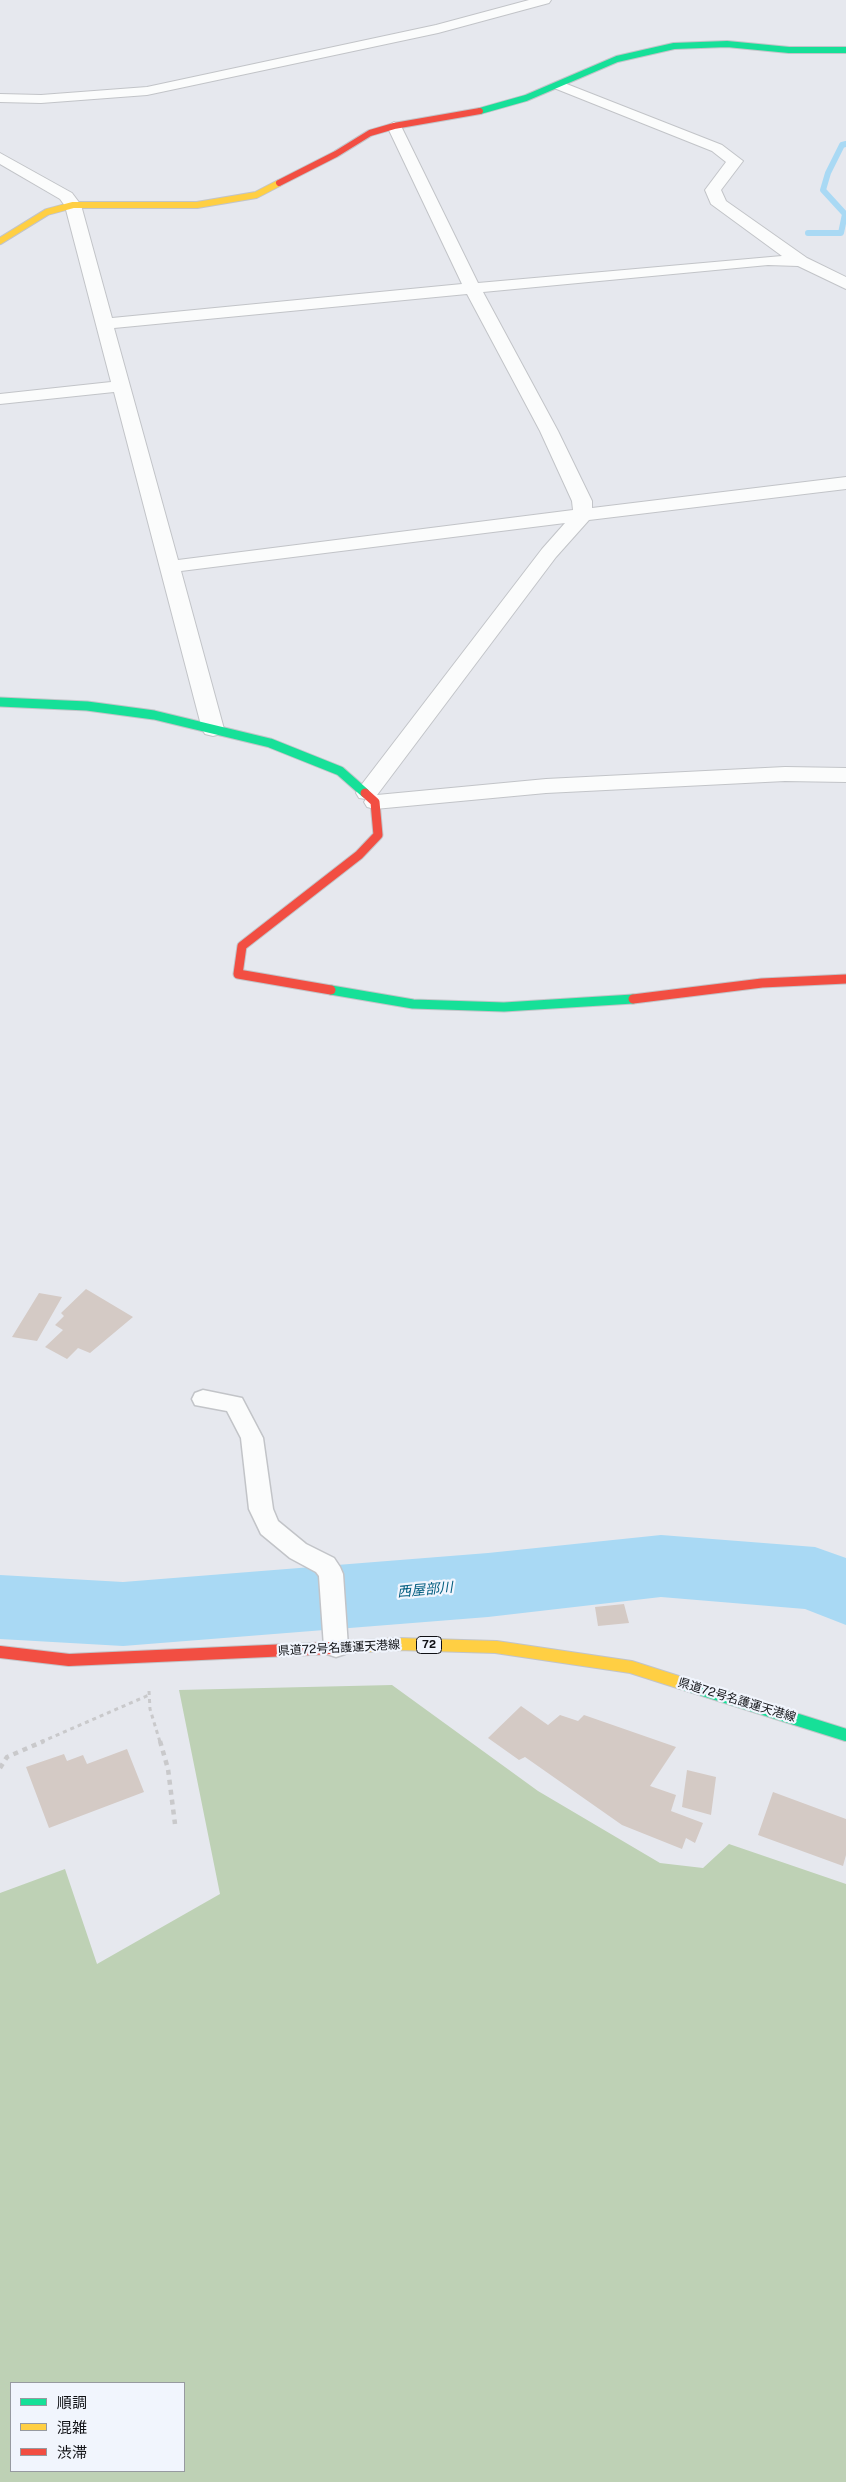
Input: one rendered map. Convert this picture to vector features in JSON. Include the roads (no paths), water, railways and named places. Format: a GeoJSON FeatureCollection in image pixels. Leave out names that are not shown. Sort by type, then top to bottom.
{"type":"FeatureCollection","features":[{"type":"Feature","properties":{"kind":"street"},"geometry":{"type":"LineString","coordinates":[[0,98],[41,99],[147,91],[438,29],[544,0]]}},
{"type":"Feature","properties":{"kind":"street"},"geometry":{"type":"LineString","coordinates":[[0,240],[47,212],[73,205],[197,204],[256,195],[336,154],[370,133],[394,126],[492,109],[559,85],[618,59],[674,46],[727,44],[789,50],[846,50]]}},
{"type":"Feature","properties":{"kind":"street"},"geometry":{"type":"LineString","coordinates":[[559,85],[717,148],[735,161],[713,190],[719,204],[801,261],[846,284]]}},
{"type":"Feature","properties":{"kind":"street"},"geometry":{"type":"LineString","coordinates":[[370,797],[382,776],[549,552],[583,515],[582,501],[549,431],[474,288],[394,126]]}},
{"type":"Feature","properties":{"kind":"street"},"geometry":{"type":"LineString","coordinates":[[0,158],[66,196],[73,205],[213,729]]}},
{"type":"Feature","properties":{"kind":"street"},"geometry":{"type":"LineString","coordinates":[[104,324],[768,260],[801,261]]}},
{"type":"Feature","properties":{"kind":"street"},"geometry":{"type":"LineString","coordinates":[[0,399],[122,386]]}},
{"type":"Feature","properties":{"kind":"street"},"geometry":{"type":"LineString","coordinates":[[170,567],[846,483]]}},
{"type":"Feature","properties":{"kind":"street"},"geometry":{"type":"LineString","coordinates":[[0,702],[87,706],[154,716],[270,743],[340,771],[370,797],[378,836],[359,855],[242,946],[238,974],[412,1004],[504,1007],[612,1001],[762,983],[846,979]]}},
{"type":"Feature","properties":{"kind":"street"},"geometry":{"type":"LineString","coordinates":[[370,797],[785,774],[846,775]]}},
{"type":"Feature","properties":{"kind":"street","name":"県道72号名護運天港線"},"geometry":{"type":"LineString","coordinates":[[0,1652],[69,1660],[148,1658],[335,1637],[398,1644],[496,1647],[631,1667],[846,1734]]}},
{"type":"Feature","properties":{"kind":"lane"},"geometry":{"type":"LineString","coordinates":[[203,1399],[234,1404],[252,1438],[261,1509],[269,1527],[298,1551],[325,1565],[331,1574],[335,1637]]}},
{"type":"Feature","properties":{"kind":"waterway"},"geometry":{"type":"LineString","coordinates":[[808,233],[841,233],[845,214],[823,190],[828,173],[842,145],[846,144]]}},
{"type":"Feature","properties":{"kind":"waterway","name":"西屋部川"},"geometry":{"type":"LineString","coordinates":[[0,1607],[123,1614],[488,1585],[661,1566],[815,1578],[846,1593]]}}]}
